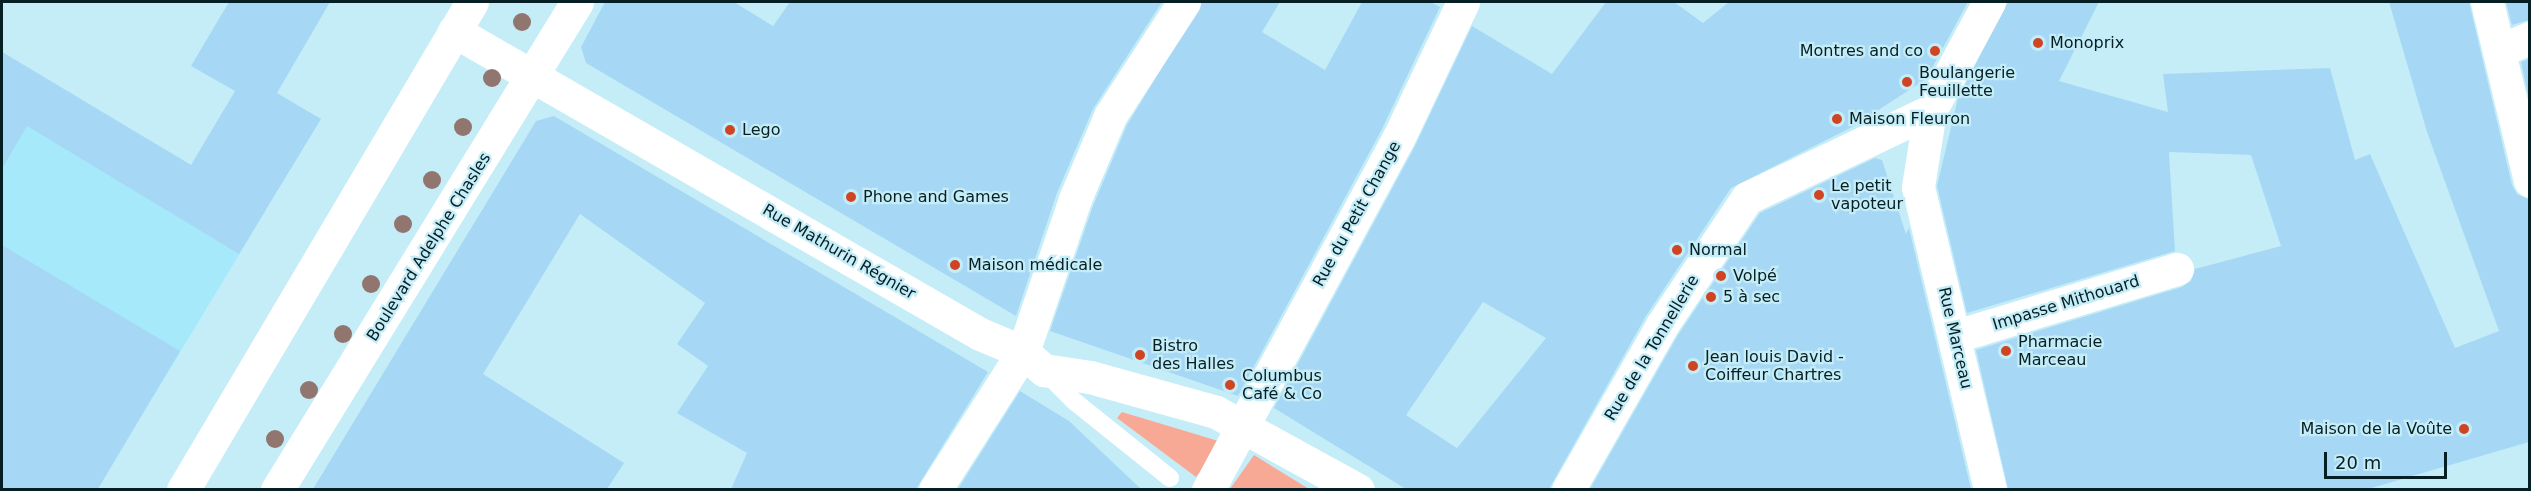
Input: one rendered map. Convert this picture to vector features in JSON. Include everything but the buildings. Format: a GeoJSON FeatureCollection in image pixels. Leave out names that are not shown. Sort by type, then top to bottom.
{"type":"FeatureCollection","features":[{"type":"Feature","properties":{"kind":"street"},"geometry":{"type":"LineString","coordinates":[[183,489],[472,2]]}},
{"type":"Feature","properties":{"kind":"street","name":"Boulevard Adelphe Chasles"},"geometry":{"type":"LineString","coordinates":[[277,489],[535,75],[577,2]]}},
{"type":"Feature","properties":{"kind":"street"},"geometry":{"type":"LineString","coordinates":[[935,489],[1034,361],[1075,199],[1110,116],[1184,2]]}},
{"type":"Feature","properties":{"kind":"street","name":"Rue du Petit Change"},"geometry":{"type":"LineString","coordinates":[[1208,489],[1398,139],[1462,2]]}},
{"type":"Feature","properties":{"kind":"street","name":"Rue Marceau"},"geometry":{"type":"LineString","coordinates":[[1918,188],[1930,111],[1989,2]]}},
{"type":"Feature","properties":{"kind":"street"},"geometry":{"type":"LineString","coordinates":[[2487,2],[2529,181]]}},
{"type":"Feature","properties":{"kind":"street","name":"Rue Mathurin Régnier"},"geometry":{"type":"LineString","coordinates":[[454,31],[535,75],[980,334],[1034,361],[1243,423],[1358,489]]}},
{"type":"Feature","properties":{"kind":"street"},"geometry":{"type":"LineString","coordinates":[[2499,51],[2529,38]]}},
{"type":"Feature","properties":{"kind":"street","name":"Rue de la Tonnellerie"},"geometry":{"type":"LineString","coordinates":[[1568,489],[1662,325],[1747,198],[1930,111]]}},
{"type":"Feature","properties":{"kind":"street","name":"Rue Marceau"},"geometry":{"type":"LineString","coordinates":[[1880,135],[1918,188],[1956,336],[1990,489]]}},
{"type":"Feature","properties":{"kind":"street","name":"Impasse Mithouard"},"geometry":{"type":"LineString","coordinates":[[1956,336],[2177,269]]}},
{"type":"Feature","properties":{"kind":"lane"},"geometry":{"type":"LineString","coordinates":[[1034,361],[1074,400],[1170,478]]}},
{"type":"Feature","properties":{"kind":"shaded area"},"geometry":{"type":"Polygon","coordinates":[[[2,52],[266,210],[153,397],[2,306],[2,52]]]}},
{"type":"Feature","properties":{"kind":"shaded area"},"geometry":{"type":"Polygon","coordinates":[[[1122,412],[1225,443],[1196,477],[1117,418],[1122,412]]]}},
{"type":"Feature","properties":{"kind":"shaded area"},"geometry":{"type":"Polygon","coordinates":[[[1254,455],[1309,489],[1230,489],[1254,455]]]}},
{"type":"Feature","properties":{"kind":"place","name":"Monoprix"},"geometry":{"type":"Point","coordinates":[2038,43]}},
{"type":"Feature","properties":{"kind":"place","name":"Montres and co"},"geometry":{"type":"Point","coordinates":[1935,51]}},
{"type":"Feature","properties":{"kind":"place","name":"Boulangerie Feuillette"},"geometry":{"type":"Point","coordinates":[1907,82]}},
{"type":"Feature","properties":{"kind":"place","name":"Maison Fleuron"},"geometry":{"type":"Point","coordinates":[1837,119]}},
{"type":"Feature","properties":{"kind":"place","name":"Lego"},"geometry":{"type":"Point","coordinates":[730,130]}},
{"type":"Feature","properties":{"kind":"place","name":"Le petit vapoteur"},"geometry":{"type":"Point","coordinates":[1819,195]}},
{"type":"Feature","properties":{"kind":"place","name":"Phone and Games"},"geometry":{"type":"Point","coordinates":[851,197]}},
{"type":"Feature","properties":{"kind":"place","name":"Normal"},"geometry":{"type":"Point","coordinates":[1677,250]}},
{"type":"Feature","properties":{"kind":"place","name":"Maison médicale"},"geometry":{"type":"Point","coordinates":[955,265]}},
{"type":"Feature","properties":{"kind":"place","name":"Volpé"},"geometry":{"type":"Point","coordinates":[1721,276]}},
{"type":"Feature","properties":{"kind":"place","name":"5 à sec"},"geometry":{"type":"Point","coordinates":[1711,297]}},
{"type":"Feature","properties":{"kind":"place","name":"Pharmacie Marceau"},"geometry":{"type":"Point","coordinates":[2006,351]}},
{"type":"Feature","properties":{"kind":"place","name":"Bistro des Halles"},"geometry":{"type":"Point","coordinates":[1140,355]}},
{"type":"Feature","properties":{"kind":"place","name":"Jean louis David - Coiffeur Chartres"},"geometry":{"type":"Point","coordinates":[1693,366]}},
{"type":"Feature","properties":{"kind":"place","name":"Columbus Café & Co"},"geometry":{"type":"Point","coordinates":[1230,385]}},
{"type":"Feature","properties":{"kind":"place","name":"Maison de la Voûte"},"geometry":{"type":"Point","coordinates":[2464,429]}}]}
